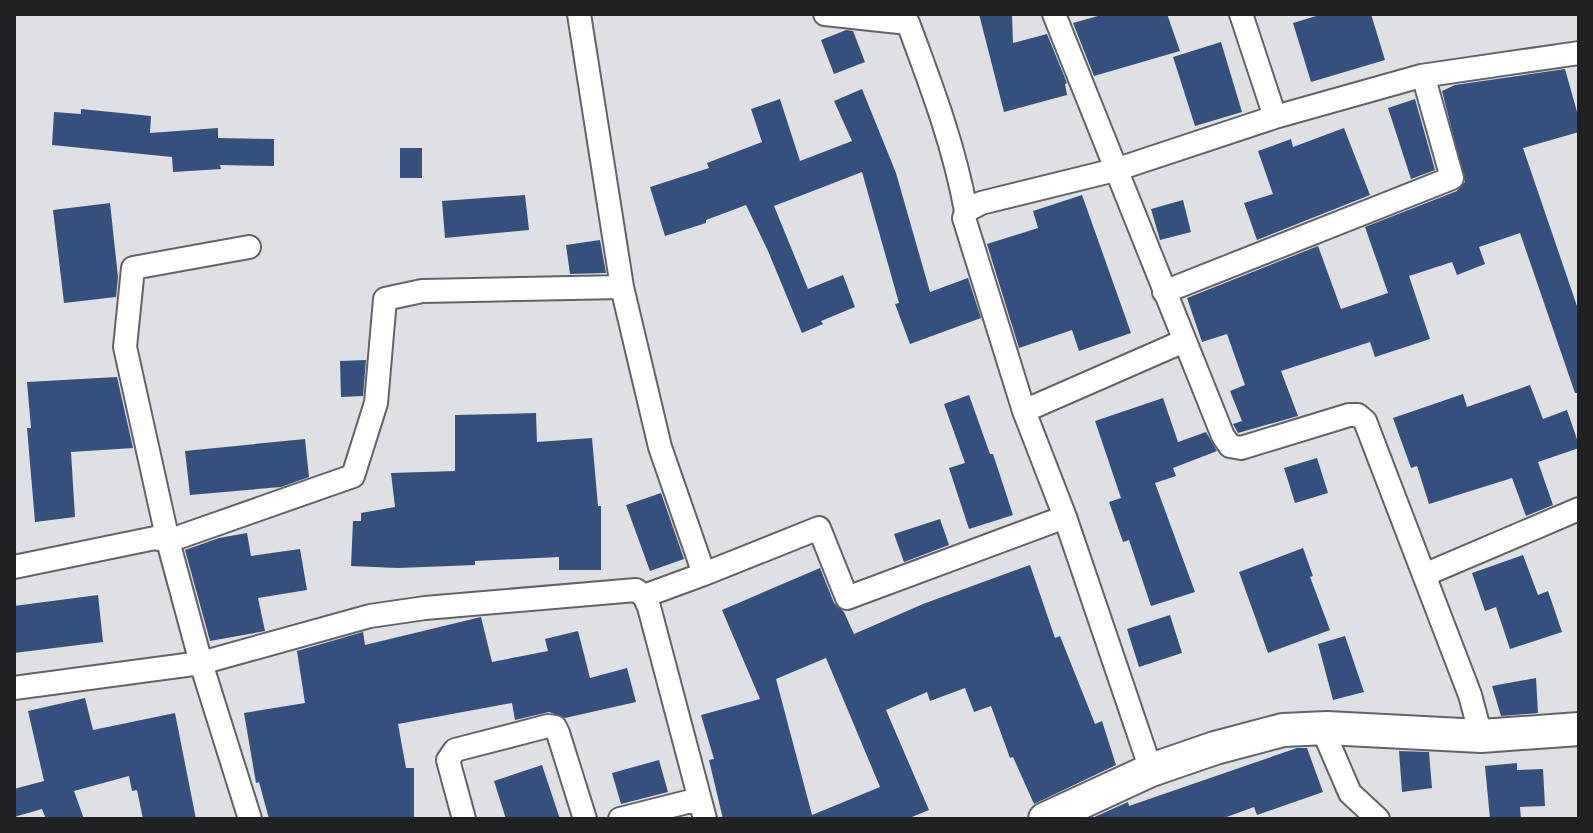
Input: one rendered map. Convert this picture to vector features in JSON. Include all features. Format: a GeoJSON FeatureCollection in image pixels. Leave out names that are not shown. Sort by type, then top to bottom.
{"type":"FeatureCollection","features":[{"type":"Feature","properties":{"kind":"street"},"geometry":{"type":"LineString","coordinates":[[579,14],[622,287],[660,447],[704,574]]}},
{"type":"Feature","properties":{"kind":"street"},"geometry":{"type":"LineString","coordinates":[[825,14],[908,18],[945,123],[958,169],[966,211],[964,218],[1024,411],[1065,517],[1151,770]]}},
{"type":"Feature","properties":{"kind":"street"},"geometry":{"type":"LineString","coordinates":[[1054,14],[1223,436],[1230,446],[1251,447],[1349,415],[1358,415],[1365,421],[1470,695],[1481,736]]}},
{"type":"Feature","properties":{"kind":"street"},"geometry":{"type":"LineString","coordinates":[[1241,14],[1275,117]]}},
{"type":"Feature","properties":{"kind":"street"},"geometry":{"type":"LineString","coordinates":[[966,211],[981,203],[1115,170],[1275,117],[1421,76],[1579,53]]}},
{"type":"Feature","properties":{"kind":"street"},"geometry":{"type":"LineString","coordinates":[[1164,292],[1452,178],[1421,76]]}},
{"type":"Feature","properties":{"kind":"street"},"geometry":{"type":"LineString","coordinates":[[249,247],[133,268],[125,347],[168,541],[201,663],[250,819]]}},
{"type":"Feature","properties":{"kind":"street"},"geometry":{"type":"LineString","coordinates":[[14,567],[155,538],[168,541],[353,476],[376,403],[385,299],[422,291],[622,287]]}},
{"type":"Feature","properties":{"kind":"street"},"geometry":{"type":"LineString","coordinates":[[1024,411],[1184,341]]}},
{"type":"Feature","properties":{"kind":"street"},"geometry":{"type":"LineString","coordinates":[[1424,575],[1579,509]]}},
{"type":"Feature","properties":{"kind":"street"},"geometry":{"type":"LineString","coordinates":[[644,596],[819,528],[847,598],[1065,517]]}},
{"type":"Feature","properties":{"kind":"street"},"geometry":{"type":"LineString","coordinates":[[14,688],[201,663],[370,616],[425,608],[636,590],[644,596],[702,809],[620,819]]}},
{"type":"Feature","properties":{"kind":"street"},"geometry":{"type":"LineString","coordinates":[[464,819],[448,760],[450,754],[455,750],[548,726],[555,727],[558,733],[585,819]]}},
{"type":"Feature","properties":{"kind":"street"},"geometry":{"type":"LineString","coordinates":[[1322,728],[1350,793],[1378,819]]}},
{"type":"Feature","properties":{"kind":"street"},"geometry":{"type":"LineString","coordinates":[[1045,819],[1151,770],[1247,738],[1283,730],[1322,728],[1481,736],[1579,729]]}},
{"type":"Feature","properties":{"kind":"building"},"geometry":{"type":"Polygon","coordinates":[[[979,14],[1012,14],[1013,43],[1047,34],[1067,83],[1067,95],[1004,112],[979,14]]]}},
{"type":"Feature","properties":{"kind":"building"},"geometry":{"type":"Polygon","coordinates":[[[1105,14],[1167,14],[1180,51],[1094,76],[1073,23],[1105,14]]]}},
{"type":"Feature","properties":{"kind":"building"},"geometry":{"type":"Polygon","coordinates":[[[1323,14],[1371,14],[1385,60],[1311,82],[1293,23],[1323,14]]]}},
{"type":"Feature","properties":{"kind":"building"},"geometry":{"type":"Polygon","coordinates":[[[846,30],[853,31],[865,62],[834,74],[821,40],[846,30]]]}},
{"type":"Feature","properties":{"kind":"building"},"geometry":{"type":"Polygon","coordinates":[[[1221,42],[1242,112],[1195,126],[1173,57],[1221,42]]]}},
{"type":"Feature","properties":{"kind":"building"},"geometry":{"type":"Polygon","coordinates":[[[1565,69],[1579,119],[1579,132],[1523,148],[1579,312],[1579,393],[1575,393],[1520,233],[1479,247],[1485,264],[1457,275],[1452,262],[1409,276],[1430,339],[1375,357],[1370,342],[1281,371],[1298,416],[1238,433],[1233,424],[1242,421],[1230,391],[1245,385],[1227,334],[1202,342],[1187,298],[1318,246],[1341,309],[1388,293],[1365,227],[1457,191],[1465,182],[1442,91],[1455,85],[1565,69]]]}},
{"type":"Feature","properties":{"kind":"building"},"geometry":{"type":"Polygon","coordinates":[[[862,89],[896,173],[930,292],[968,278],[981,318],[910,344],[895,304],[899,303],[862,172],[774,206],[808,289],[843,275],[855,307],[821,321],[823,324],[802,333],[746,205],[706,220],[706,223],[665,236],[650,187],[709,168],[707,163],[762,142],[751,109],[780,99],[800,161],[852,141],[834,101],[862,89]]]}},
{"type":"Feature","properties":{"kind":"building"},"geometry":{"type":"Polygon","coordinates":[[[1415,99],[1435,170],[1411,179],[1388,108],[1415,99]]]}},
{"type":"Feature","properties":{"kind":"building"},"geometry":{"type":"Polygon","coordinates":[[[81,109],[151,116],[150,133],[218,128],[218,138],[274,139],[274,166],[220,165],[221,169],[173,172],[172,157],[52,145],[54,112],[81,114],[81,109]]]}},
{"type":"Feature","properties":{"kind":"building"},"geometry":{"type":"Polygon","coordinates":[[[1344,128],[1370,195],[1257,240],[1244,203],[1273,194],[1258,151],[1291,139],[1293,147],[1344,128]]]}},
{"type":"Feature","properties":{"kind":"building"},"geometry":{"type":"Polygon","coordinates":[[[400,148],[422,148],[422,178],[400,178],[400,148]]]}},
{"type":"Feature","properties":{"kind":"building"},"geometry":{"type":"Polygon","coordinates":[[[525,195],[529,230],[445,238],[442,201],[525,195]]]}},
{"type":"Feature","properties":{"kind":"building"},"geometry":{"type":"Polygon","coordinates":[[[1082,195],[1131,333],[1079,351],[1072,330],[1019,348],[987,244],[1038,228],[1033,211],[1082,195]]]}},
{"type":"Feature","properties":{"kind":"building"},"geometry":{"type":"Polygon","coordinates":[[[1183,200],[1191,232],[1160,240],[1151,209],[1183,200]]]}},
{"type":"Feature","properties":{"kind":"building"},"geometry":{"type":"Polygon","coordinates":[[[110,203],[118,277],[116,297],[64,303],[53,210],[110,203]]]}},
{"type":"Feature","properties":{"kind":"building"},"geometry":{"type":"Polygon","coordinates":[[[600,240],[606,273],[570,274],[566,245],[600,240]]]}},
{"type":"Feature","properties":{"kind":"building"},"geometry":{"type":"Polygon","coordinates":[[[366,360],[363,396],[341,397],[340,361],[366,360]]]}},
{"type":"Feature","properties":{"kind":"building"},"geometry":{"type":"Polygon","coordinates":[[[117,377],[133,448],[71,452],[75,517],[35,522],[27,428],[31,428],[27,382],[117,377]]]}},
{"type":"Feature","properties":{"kind":"building"},"geometry":{"type":"Polygon","coordinates":[[[1530,385],[1543,419],[1567,410],[1579,445],[1579,448],[1538,462],[1553,505],[1526,516],[1512,478],[1429,504],[1417,466],[1411,468],[1393,418],[1463,394],[1467,407],[1530,385]]]}},
{"type":"Feature","properties":{"kind":"building"},"geometry":{"type":"Polygon","coordinates":[[[969,395],[1013,515],[969,529],[949,468],[965,463],[944,404],[969,395]]]}},
{"type":"Feature","properties":{"kind":"building"},"geometry":{"type":"Polygon","coordinates":[[[1163,398],[1178,442],[1206,432],[1217,451],[1173,468],[1176,476],[1155,483],[1195,592],[1151,606],[1129,540],[1123,542],[1109,502],[1121,498],[1095,421],[1163,398]]]}},
{"type":"Feature","properties":{"kind":"building"},"geometry":{"type":"Polygon","coordinates":[[[536,413],[537,442],[592,438],[598,506],[601,506],[601,570],[559,570],[559,557],[475,561],[475,565],[351,566],[353,521],[361,521],[361,513],[395,507],[391,473],[455,471],[455,415],[536,413]]]}},
{"type":"Feature","properties":{"kind":"building"},"geometry":{"type":"Polygon","coordinates":[[[305,439],[309,477],[281,487],[190,495],[185,451],[305,439]]]}},
{"type":"Feature","properties":{"kind":"building"},"geometry":{"type":"Polygon","coordinates":[[[1317,458],[1328,493],[1295,503],[1284,468],[1317,458]]]}},
{"type":"Feature","properties":{"kind":"building"},"geometry":{"type":"Polygon","coordinates":[[[661,493],[684,559],[650,571],[626,505],[661,493]]]}},
{"type":"Feature","properties":{"kind":"building"},"geometry":{"type":"Polygon","coordinates":[[[940,519],[949,545],[904,562],[894,534],[940,519]]]}},
{"type":"Feature","properties":{"kind":"building"},"geometry":{"type":"Polygon","coordinates":[[[247,533],[251,556],[300,549],[307,590],[258,598],[265,631],[210,641],[185,550],[219,538],[247,533]]]}},
{"type":"Feature","properties":{"kind":"building"},"geometry":{"type":"Polygon","coordinates":[[[1303,548],[1313,576],[1310,577],[1330,630],[1268,653],[1239,572],[1303,548]]]}},
{"type":"Feature","properties":{"kind":"building"},"geometry":{"type":"Polygon","coordinates":[[[1523,555],[1538,595],[1548,591],[1562,632],[1510,649],[1496,607],[1485,611],[1472,573],[1523,555]]]}},
{"type":"Feature","properties":{"kind":"building"},"geometry":{"type":"Polygon","coordinates":[[[1030,565],[1055,638],[1060,636],[1095,724],[1102,721],[1116,765],[1034,804],[1013,757],[1010,758],[991,706],[974,712],[965,688],[930,701],[927,692],[886,710],[929,810],[907,819],[723,819],[709,760],[714,759],[701,715],[760,699],[722,610],[820,568],[834,603],[844,612],[854,634],[923,604],[1030,565]],[[826,658],[776,679],[812,815],[880,787],[826,658]]]}},
{"type":"Feature","properties":{"kind":"building"},"geometry":{"type":"Polygon","coordinates":[[[98,595],[103,642],[14,653],[14,606],[98,595]]]}},
{"type":"Feature","properties":{"kind":"building"},"geometry":{"type":"Polygon","coordinates":[[[1170,615],[1182,653],[1139,667],[1127,629],[1170,615]]]}},
{"type":"Feature","properties":{"kind":"building"},"geometry":{"type":"Polygon","coordinates":[[[481,617],[492,662],[548,651],[545,639],[578,631],[590,678],[627,668],[636,702],[565,718],[549,712],[515,720],[512,703],[398,724],[406,768],[414,768],[414,819],[269,819],[259,782],[256,783],[244,713],[305,703],[297,651],[363,632],[365,645],[481,617]]]}},
{"type":"Feature","properties":{"kind":"building"},"geometry":{"type":"Polygon","coordinates":[[[1345,636],[1364,692],[1333,700],[1318,644],[1345,636]]]}},
{"type":"Feature","properties":{"kind":"building"},"geometry":{"type":"Polygon","coordinates":[[[1536,678],[1538,713],[1501,716],[1492,686],[1536,678]]]}},
{"type":"Feature","properties":{"kind":"building"},"geometry":{"type":"Polygon","coordinates":[[[85,698],[93,730],[175,713],[196,819],[143,819],[137,790],[132,791],[129,776],[74,791],[84,819],[46,819],[42,809],[14,817],[14,789],[44,781],[28,711],[85,698]]]}},
{"type":"Feature","properties":{"kind":"building"},"geometry":{"type":"Polygon","coordinates":[[[1297,748],[1307,748],[1323,792],[1257,815],[1254,807],[1221,819],[1090,819],[1128,802],[1129,806],[1297,748]]]}},
{"type":"Feature","properties":{"kind":"building"},"geometry":{"type":"Polygon","coordinates":[[[1399,751],[1429,752],[1432,788],[1402,792],[1399,751]]]}},
{"type":"Feature","properties":{"kind":"building"},"geometry":{"type":"Polygon","coordinates":[[[659,760],[668,792],[621,804],[612,773],[659,760]]]}},
{"type":"Feature","properties":{"kind":"building"},"geometry":{"type":"Polygon","coordinates":[[[1517,763],[1517,770],[1543,769],[1545,806],[1520,807],[1521,819],[1490,819],[1485,766],[1517,763]]]}},
{"type":"Feature","properties":{"kind":"building"},"geometry":{"type":"Polygon","coordinates":[[[542,765],[560,819],[506,819],[494,781],[542,765]]]}}]}
